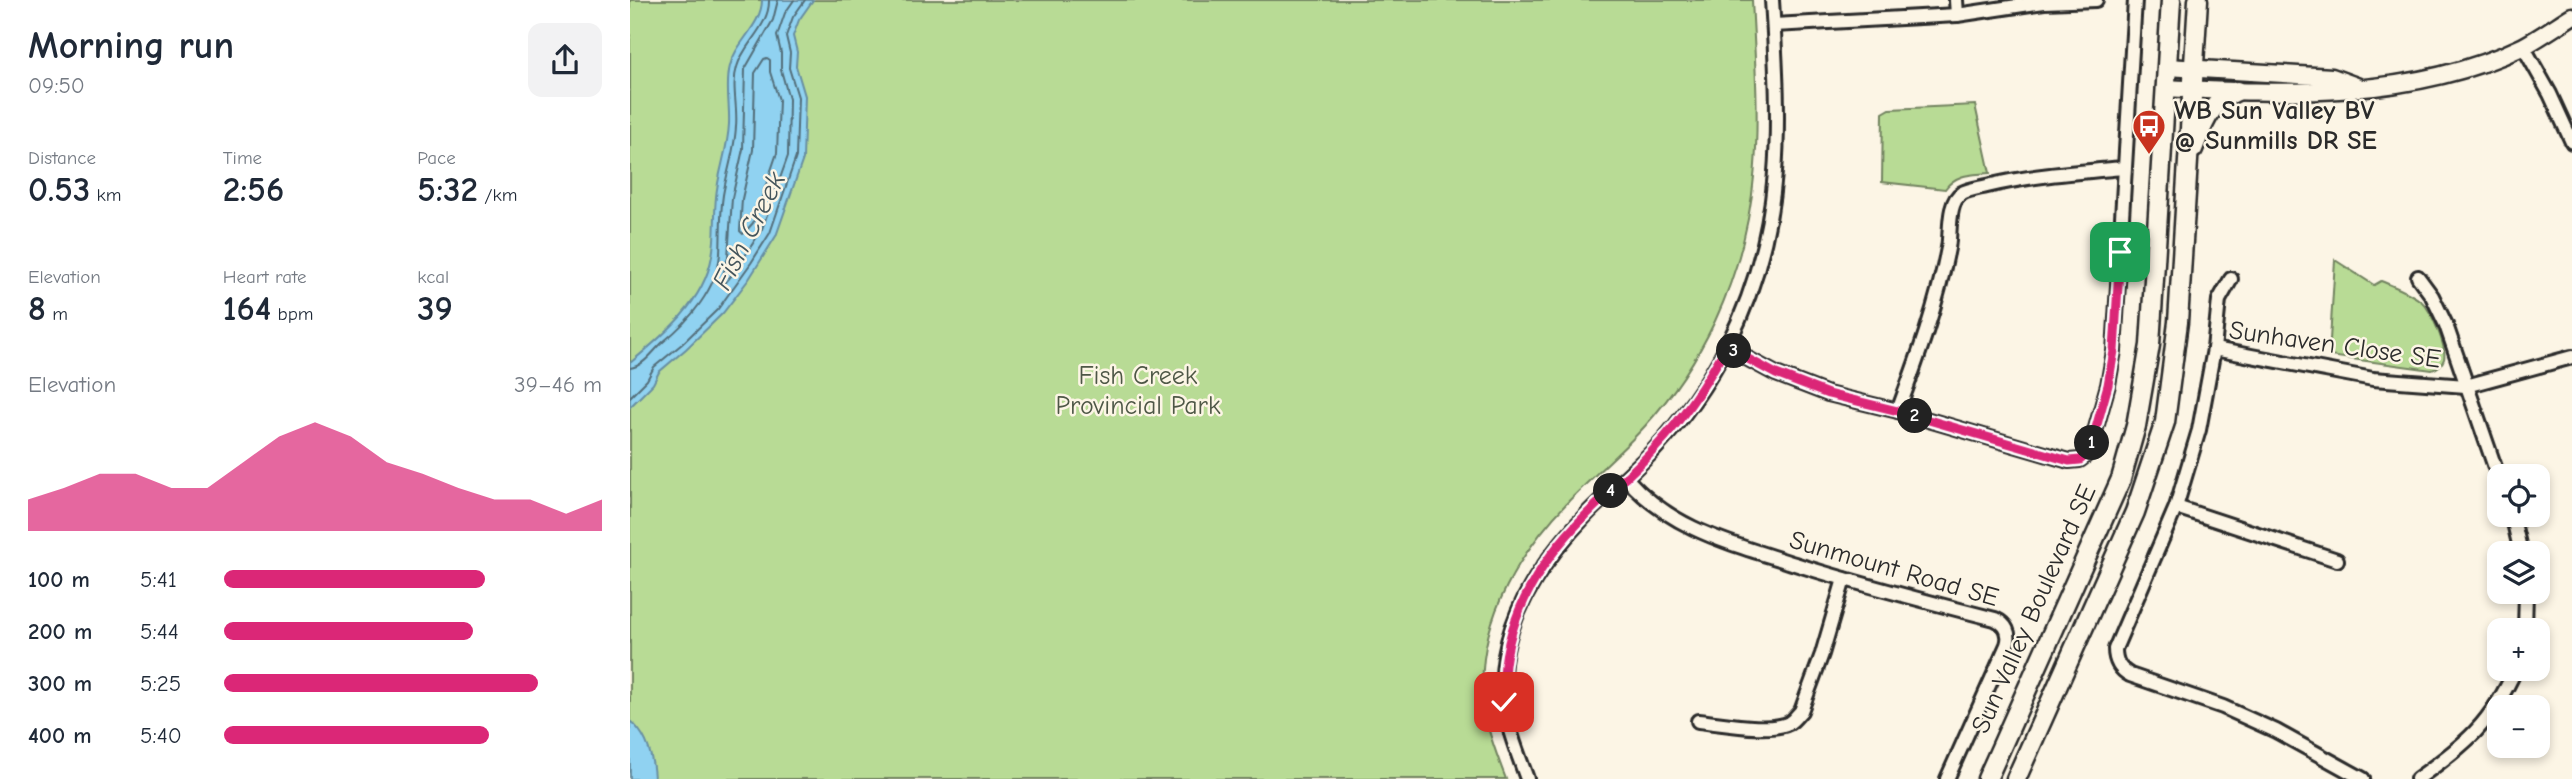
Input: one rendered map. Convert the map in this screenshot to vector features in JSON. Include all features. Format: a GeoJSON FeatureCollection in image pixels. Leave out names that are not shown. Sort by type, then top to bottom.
{"type":"FeatureCollection","features":[{"type":"Feature","properties":{"kind":"main road","name":"Sun Valley Boulevard SE"},"geometry":{"type":"LineString","coordinates":[[1987,779],[2121,479],[2130,453],[2142,401],[2150,345],[2171,0]]}},
{"type":"Feature","properties":{"kind":"main road","name":"Sun Valley Boulevard SE"},"geometry":{"type":"LineString","coordinates":[[2016,779],[2135,512],[2167,412],[2174,361],[2197,0]]}},
{"type":"Feature","properties":{"kind":"main road"},"geometry":{"type":"LineString","coordinates":[[2188,162],[2214,104],[2237,92]]}},
{"type":"Feature","properties":{"kind":"street"},"geometry":{"type":"LineString","coordinates":[[1527,779],[1504,702],[1503,667],[1510,632],[1523,599],[1548,561],[1585,516],[1673,429],[1726,347],[1755,276],[1773,197],[1779,128],[1772,0]]}},
{"type":"Feature","properties":{"kind":"street"},"geometry":{"type":"LineString","coordinates":[[1956,0],[1957,15]]}},
{"type":"Feature","properties":{"kind":"street"},"geometry":{"type":"LineString","coordinates":[[1774,25],[1957,15],[2044,2],[2096,0]]}},
{"type":"Feature","properties":{"kind":"street"},"geometry":{"type":"LineString","coordinates":[[1726,347],[1776,374],[1828,394],[1898,411],[2069,461],[2080,460],[2089,453],[2108,385],[2114,351],[2135,0]]}},
{"type":"Feature","properties":{"kind":"street"},"geometry":{"type":"LineString","coordinates":[[2165,88],[2237,92],[2320,92],[2433,76],[2523,46],[2572,16]]}},
{"type":"Feature","properties":{"kind":"street"},"geometry":{"type":"LineString","coordinates":[[2523,46],[2550,94],[2572,142]]}},
{"type":"Feature","properties":{"kind":"street"},"geometry":{"type":"LineString","coordinates":[[2167,67],[2332,77],[2360,87]]}},
{"type":"Feature","properties":{"kind":"street"},"geometry":{"type":"LineString","coordinates":[[1898,411],[1927,332],[1942,281],[1951,233],[1952,210],[1957,198],[1966,192],[2018,179],[2124,169]]}},
{"type":"Feature","properties":{"kind":"street"},"geometry":{"type":"LineString","coordinates":[[2418,277],[2432,296],[2446,325],[2466,386]]}},
{"type":"Feature","properties":{"kind":"street"},"geometry":{"type":"LineString","coordinates":[[2214,349],[2219,300],[2231,279]]}},
{"type":"Feature","properties":{"kind":"street","name":"Sunhaven Close SE"},"geometry":{"type":"LineString","coordinates":[[2363,779],[2266,726],[2222,707],[2130,675],[2121,669],[2116,659],[2115,649],[2176,507],[2199,430],[2214,349],[2373,379],[2466,386],[2572,358]]}},
{"type":"Feature","properties":{"kind":"street","name":"Sunhaven Close SE"},"geometry":{"type":"LineString","coordinates":[[2466,386],[2494,464]]}},
{"type":"Feature","properties":{"kind":"street","name":"Sunmount Road SE"},"geometry":{"type":"LineString","coordinates":[[1626,478],[1642,496],[1699,532],[1844,579],[1995,620],[2007,630],[2007,645],[1947,779]]}},
{"type":"Feature","properties":{"kind":"street"},"geometry":{"type":"LineString","coordinates":[[2176,507],[2337,560]]}},
{"type":"Feature","properties":{"kind":"street"},"geometry":{"type":"LineString","coordinates":[[1698,721],[1772,727],[1789,723],[1795,718],[1801,711],[1822,654],[1844,579]]}},
{"type":"Feature","properties":{"kind":"street"},"geometry":{"type":"LineString","coordinates":[[2417,779],[2453,754],[2486,722],[2510,681]]}},
{"type":"Feature","properties":{"kind":"green space","name":"Fish Creek Provincial Park"},"geometry":{"type":"Polygon","coordinates":[[[630,0],[1752,0],[1757,123],[1755,162],[1744,240],[1732,280],[1708,335],[1675,389],[1638,433],[1565,505],[1523,558],[1507,586],[1494,616],[1486,647],[1482,680],[1485,714],[1506,779],[630,779],[630,0]]]}},
{"type":"Feature","properties":{"kind":"green space"},"geometry":{"type":"Polygon","coordinates":[[[1975,105],[1990,173],[1960,177],[1945,189],[1882,182],[1883,113],[1890,109],[1975,105]]]}},
{"type":"Feature","properties":{"kind":"green space"},"geometry":{"type":"Polygon","coordinates":[[[2335,260],[2374,285],[2381,281],[2407,293],[2426,306],[2443,346],[2444,359],[2440,366],[2432,370],[2329,356],[2335,260]]]}},
{"type":"Feature","properties":{"kind":"water","name":"Fish Creek"},"geometry":{"type":"Polygon","coordinates":[[[762,0],[813,0],[799,20],[793,36],[797,52],[796,66],[805,96],[803,159],[776,236],[749,279],[723,313],[659,372],[653,384],[630,407],[630,363],[681,316],[692,303],[708,273],[713,249],[717,188],[728,133],[729,73],[737,50],[758,18],[762,0]]]}},
{"type":"Feature","properties":{"kind":"water"},"geometry":{"type":"Polygon","coordinates":[[[630,721],[641,733],[648,747],[654,779],[630,779],[630,721]]]}},
{"type":"Feature","properties":{"kind":"place","name":"WB Sun Valley BV @ Sunmills DR SE"},"geometry":{"type":"Point","coordinates":[2149,156]}},
{"type":"Feature","properties":{"kind":"route"},"geometry":{"type":"LineString","coordinates":[[1504,702],[1503,667],[1510,632],[1532,584],[1585,516],[1673,429],[1726,347],[1776,374],[1828,394],[1898,411],[2069,461],[2080,460],[2089,453],[2108,385],[2114,351],[2120,252]]}}]}
